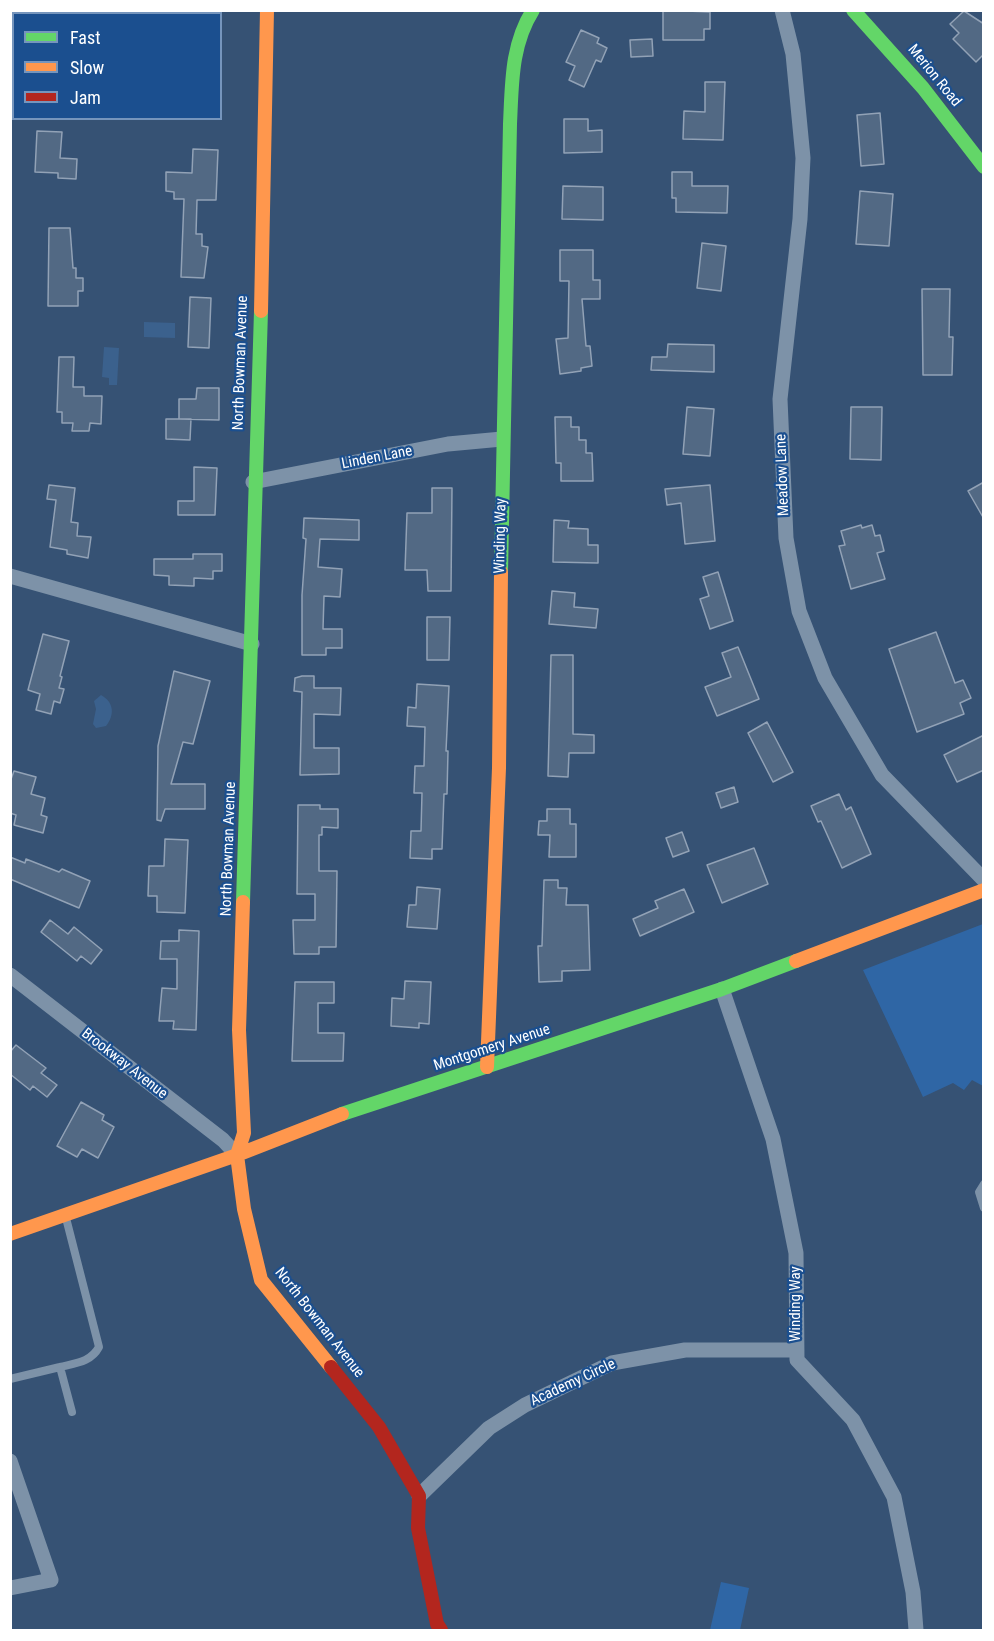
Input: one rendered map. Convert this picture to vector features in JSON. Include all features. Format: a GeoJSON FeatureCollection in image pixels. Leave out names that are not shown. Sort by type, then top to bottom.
{"type":"FeatureCollection","features":[{"type":"Feature","properties":{"kind":"street","name":"North Bowman Avenue"},"geometry":{"type":"LineString","coordinates":[[267,10],[267,105],[239,1030],[244,1133],[237,1155],[244,1209],[261,1281],[379,1427],[419,1496]]}},
{"type":"Feature","properties":{"kind":"street","name":"Winding Way"},"geometry":{"type":"LineString","coordinates":[[487,1067],[499,768],[502,439],[514,54],[523,26],[533,10]]}},
{"type":"Feature","properties":{"kind":"street","name":"Meadow Lane"},"geometry":{"type":"LineString","coordinates":[[782,10],[793,54],[803,158],[800,219],[780,399],[786,538],[799,611],[825,678],[882,775],[984,880]]}},
{"type":"Feature","properties":{"kind":"street","name":"Merion Road"},"geometry":{"type":"LineString","coordinates":[[853,10],[896,56],[984,167]]}},
{"type":"Feature","properties":{"kind":"street","name":"Linden Lane"},"geometry":{"type":"LineString","coordinates":[[254,482],[447,444],[502,439]]}},
{"type":"Feature","properties":{"kind":"street"},"geometry":{"type":"LineString","coordinates":[[10,576],[252,644]]}},
{"type":"Feature","properties":{"kind":"street","name":"Montgomery Avenue"},"geometry":{"type":"LineString","coordinates":[[10,1234],[237,1155],[347,1112],[722,989],[984,890]]}},
{"type":"Feature","properties":{"kind":"street","name":"Brookway Avenue"},"geometry":{"type":"LineString","coordinates":[[10,975],[237,1155]]}},
{"type":"Feature","properties":{"kind":"street","name":"Winding Way"},"geometry":{"type":"LineString","coordinates":[[722,989],[773,1139],[796,1253],[797,1360],[853,1420],[894,1497],[913,1592],[916,1630]]}},
{"type":"Feature","properties":{"kind":"street","name":"Academy Circle"},"geometry":{"type":"LineString","coordinates":[[419,1496],[489,1428],[525,1405],[612,1363],[686,1350],[796,1350]]}},
{"type":"Feature","properties":{"kind":"street"},"geometry":{"type":"LineString","coordinates":[[10,1461],[51,1580],[10,1588]]}},
{"type":"Feature","properties":{"kind":"street"},"geometry":{"type":"LineString","coordinates":[[419,1496],[418,1528],[437,1624],[441,1630]]}},
{"type":"Feature","properties":{"kind":"lane"},"geometry":{"type":"LineString","coordinates":[[984,1184],[979,1192],[984,1208]]}},
{"type":"Feature","properties":{"kind":"lane"},"geometry":{"type":"LineString","coordinates":[[10,1379],[86,1360],[94,1356],[99,1347],[65,1214]]}},
{"type":"Feature","properties":{"kind":"lane"},"geometry":{"type":"LineString","coordinates":[[60,1367],[72,1412]]}},
{"type":"Feature","properties":{"kind":"shaded area"},"geometry":{"type":"Polygon","coordinates":[[[144,322],[175,323],[175,338],[144,337],[144,322]]]}},
{"type":"Feature","properties":{"kind":"shaded area"},"geometry":{"type":"Polygon","coordinates":[[[104,347],[119,348],[117,385],[109,385],[109,378],[102,377],[104,347]]]}},
{"type":"Feature","properties":{"kind":"shaded area"},"geometry":{"type":"Polygon","coordinates":[[[101,695],[109,701],[112,713],[106,726],[96,728],[93,724],[96,709],[94,701],[101,695]]]}},
{"type":"Feature","properties":{"kind":"shaded area"},"geometry":{"type":"Polygon","coordinates":[[[983,924],[983,1086],[972,1080],[964,1090],[953,1083],[923,1097],[863,970],[983,924]]]}},
{"type":"Feature","properties":{"kind":"shaded area"},"geometry":{"type":"Polygon","coordinates":[[[721,1582],[749,1588],[740,1630],[710,1630],[721,1582]]]}},
{"type":"Feature","properties":{"kind":"building"},"geometry":{"type":"Polygon","coordinates":[[[663,10],[710,12],[710,29],[704,29],[704,40],[663,40],[663,10]]]}},
{"type":"Feature","properties":{"kind":"building"},"geometry":{"type":"Polygon","coordinates":[[[964,11],[984,24],[984,54],[976,62],[953,39],[959,33],[950,24],[964,11]]]}},
{"type":"Feature","properties":{"kind":"building"},"geometry":{"type":"Polygon","coordinates":[[[581,30],[599,38],[597,43],[607,48],[601,62],[596,60],[584,87],[569,80],[575,66],[566,62],[581,30]]]}},
{"type":"Feature","properties":{"kind":"building"},"geometry":{"type":"Polygon","coordinates":[[[652,39],[653,56],[631,57],[630,40],[652,39]]]}},
{"type":"Feature","properties":{"kind":"building"},"geometry":{"type":"Polygon","coordinates":[[[705,82],[725,82],[723,140],[683,139],[684,111],[705,112],[705,82]]]}},
{"type":"Feature","properties":{"kind":"building"},"geometry":{"type":"Polygon","coordinates":[[[880,113],[884,164],[861,166],[857,115],[880,113]]]}},
{"type":"Feature","properties":{"kind":"building"},"geometry":{"type":"Polygon","coordinates":[[[564,119],[588,119],[588,131],[602,130],[602,152],[564,153],[564,119]]]}},
{"type":"Feature","properties":{"kind":"building"},"geometry":{"type":"Polygon","coordinates":[[[37,131],[62,132],[60,158],[77,159],[76,179],[58,178],[58,173],[35,172],[37,131]]]}},
{"type":"Feature","properties":{"kind":"building"},"geometry":{"type":"Polygon","coordinates":[[[193,149],[218,150],[216,200],[197,200],[196,234],[202,234],[202,246],[208,247],[204,278],[181,277],[184,199],[174,199],[174,192],[166,191],[166,172],[192,173],[193,149]]]}},
{"type":"Feature","properties":{"kind":"building"},"geometry":{"type":"Polygon","coordinates":[[[672,172],[692,172],[692,186],[728,186],[727,213],[676,212],[676,198],[672,198],[672,172]]]}},
{"type":"Feature","properties":{"kind":"building"},"geometry":{"type":"Polygon","coordinates":[[[563,186],[603,187],[603,220],[562,219],[563,186]]]}},
{"type":"Feature","properties":{"kind":"building"},"geometry":{"type":"Polygon","coordinates":[[[860,191],[893,194],[889,246],[856,244],[860,191]]]}},
{"type":"Feature","properties":{"kind":"building"},"geometry":{"type":"Polygon","coordinates":[[[49,228],[70,228],[73,268],[76,268],[76,278],[83,278],[83,291],[78,291],[78,306],[48,306],[49,228]]]}},
{"type":"Feature","properties":{"kind":"building"},"geometry":{"type":"Polygon","coordinates":[[[702,243],[726,246],[721,291],[697,288],[702,243]]]}},
{"type":"Feature","properties":{"kind":"building"},"geometry":{"type":"Polygon","coordinates":[[[560,250],[593,250],[593,280],[600,280],[600,299],[582,299],[586,346],[590,346],[592,366],[581,368],[581,371],[560,374],[556,339],[568,338],[569,281],[560,281],[560,250]]]}},
{"type":"Feature","properties":{"kind":"building"},"geometry":{"type":"Polygon","coordinates":[[[922,289],[950,289],[949,337],[953,337],[952,375],[923,375],[922,289]]]}},
{"type":"Feature","properties":{"kind":"building"},"geometry":{"type":"Polygon","coordinates":[[[190,297],[211,298],[209,348],[188,347],[190,297]]]}},
{"type":"Feature","properties":{"kind":"building"},"geometry":{"type":"Polygon","coordinates":[[[668,344],[714,345],[714,372],[651,370],[652,357],[667,357],[668,344]]]}},
{"type":"Feature","properties":{"kind":"building"},"geometry":{"type":"Polygon","coordinates":[[[59,357],[74,357],[73,387],[84,387],[84,396],[102,396],[101,424],[90,423],[89,431],[72,431],[73,423],[62,423],[62,412],[57,412],[59,357]]]}},
{"type":"Feature","properties":{"kind":"building"},"geometry":{"type":"Polygon","coordinates":[[[197,388],[219,388],[219,420],[179,419],[179,399],[196,399],[197,388]]]}},
{"type":"Feature","properties":{"kind":"building"},"geometry":{"type":"Polygon","coordinates":[[[687,407],[714,409],[710,456],[683,454],[687,407]]]}},
{"type":"Feature","properties":{"kind":"building"},"geometry":{"type":"Polygon","coordinates":[[[851,407],[882,407],[881,460],[850,459],[851,407]]]}},
{"type":"Feature","properties":{"kind":"building"},"geometry":{"type":"Polygon","coordinates":[[[555,417],[571,417],[571,427],[579,427],[579,440],[586,440],[586,453],[592,453],[593,481],[561,481],[561,463],[556,463],[555,417]]]}},
{"type":"Feature","properties":{"kind":"building"},"geometry":{"type":"Polygon","coordinates":[[[166,419],[191,419],[190,440],[166,439],[166,419]]]}},
{"type":"Feature","properties":{"kind":"building"},"geometry":{"type":"Polygon","coordinates":[[[194,467],[217,468],[215,515],[178,515],[178,501],[194,501],[194,467]]]}},
{"type":"Feature","properties":{"kind":"building"},"geometry":{"type":"Polygon","coordinates":[[[984,482],[984,519],[968,491],[984,482]]]}},
{"type":"Feature","properties":{"kind":"building"},"geometry":{"type":"Polygon","coordinates":[[[49,485],[75,488],[71,522],[78,523],[77,536],[91,537],[88,558],[67,554],[67,550],[50,547],[56,500],[47,499],[49,485]]]}},
{"type":"Feature","properties":{"kind":"building"},"geometry":{"type":"Polygon","coordinates":[[[710,485],[715,541],[685,544],[681,503],[667,505],[665,489],[710,485]]]}},
{"type":"Feature","properties":{"kind":"building"},"geometry":{"type":"Polygon","coordinates":[[[432,488],[452,488],[451,591],[428,591],[427,570],[405,570],[407,513],[432,513],[432,488]]]}},
{"type":"Feature","properties":{"kind":"building"},"geometry":{"type":"Polygon","coordinates":[[[304,518],[359,520],[359,540],[320,539],[318,567],[342,569],[340,597],[324,596],[323,629],[342,629],[342,648],[326,648],[326,655],[302,655],[302,595],[306,539],[303,538],[304,518]]]}},
{"type":"Feature","properties":{"kind":"building"},"geometry":{"type":"Polygon","coordinates":[[[554,520],[569,521],[568,528],[588,529],[588,545],[598,545],[598,563],[553,562],[554,520]]]}},
{"type":"Feature","properties":{"kind":"building"},"geometry":{"type":"Polygon","coordinates":[[[861,525],[862,528],[872,525],[875,536],[880,535],[884,551],[877,553],[885,579],[851,589],[839,546],[845,545],[841,531],[861,525]]]}},
{"type":"Feature","properties":{"kind":"building"},"geometry":{"type":"Polygon","coordinates":[[[193,554],[222,554],[222,571],[213,571],[213,579],[194,578],[194,586],[169,585],[169,576],[154,575],[154,559],[193,559],[193,554]]]}},
{"type":"Feature","properties":{"kind":"building"},"geometry":{"type":"Polygon","coordinates":[[[718,572],[733,621],[710,629],[700,599],[709,596],[703,577],[718,572]]]}},
{"type":"Feature","properties":{"kind":"building"},"geometry":{"type":"Polygon","coordinates":[[[552,591],[575,593],[574,607],[598,609],[596,628],[549,624],[552,591]]]}},
{"type":"Feature","properties":{"kind":"building"},"geometry":{"type":"Polygon","coordinates":[[[427,617],[450,617],[449,660],[427,660],[427,617]]]}},
{"type":"Feature","properties":{"kind":"building"},"geometry":{"type":"Polygon","coordinates":[[[936,632],[955,683],[963,680],[971,698],[960,703],[964,714],[917,732],[889,649],[936,632]]]}},
{"type":"Feature","properties":{"kind":"building"},"geometry":{"type":"Polygon","coordinates":[[[43,634],[69,641],[60,676],[62,677],[59,688],[64,689],[60,703],[54,701],[51,714],[36,710],[40,694],[28,690],[43,634]]]}},
{"type":"Feature","properties":{"kind":"building"},"geometry":{"type":"Polygon","coordinates":[[[738,647],[759,699],[717,716],[705,687],[731,677],[722,653],[738,647]]]}},
{"type":"Feature","properties":{"kind":"building"},"geometry":{"type":"Polygon","coordinates":[[[551,655],[573,655],[573,734],[594,735],[594,753],[569,753],[568,777],[548,776],[551,655]]]}},
{"type":"Feature","properties":{"kind":"building"},"geometry":{"type":"Polygon","coordinates":[[[174,671],[210,681],[193,744],[183,742],[171,784],[205,784],[205,809],[165,809],[161,821],[157,820],[158,746],[174,671]]]}},
{"type":"Feature","properties":{"kind":"building"},"geometry":{"type":"Polygon","coordinates":[[[314,676],[314,688],[341,688],[340,715],[314,714],[314,748],[339,748],[339,774],[300,775],[302,692],[294,691],[295,678],[314,676]]]}},
{"type":"Feature","properties":{"kind":"building"},"geometry":{"type":"Polygon","coordinates":[[[417,684],[449,686],[447,794],[444,794],[442,849],[432,849],[432,859],[410,858],[411,831],[421,831],[422,793],[414,793],[415,766],[424,766],[425,727],[407,726],[408,707],[416,708],[417,684]]]}},
{"type":"Feature","properties":{"kind":"building"},"geometry":{"type":"Polygon","coordinates":[[[767,722],[793,772],[773,782],[748,733],[767,722]]]}},
{"type":"Feature","properties":{"kind":"building"},"geometry":{"type":"Polygon","coordinates":[[[984,735],[984,770],[957,782],[944,755],[984,735]]]}},
{"type":"Feature","properties":{"kind":"building"},"geometry":{"type":"Polygon","coordinates":[[[14,771],[36,777],[31,794],[45,798],[41,815],[47,817],[43,833],[14,825],[16,815],[10,813],[10,782],[14,771]]]}},
{"type":"Feature","properties":{"kind":"building"},"geometry":{"type":"Polygon","coordinates":[[[734,787],[738,802],[721,808],[716,793],[734,787]]]}},
{"type":"Feature","properties":{"kind":"building"},"geometry":{"type":"Polygon","coordinates":[[[839,794],[846,810],[851,807],[871,854],[842,868],[821,821],[818,822],[811,806],[839,794]]]}},
{"type":"Feature","properties":{"kind":"building"},"geometry":{"type":"Polygon","coordinates":[[[298,805],[320,805],[320,809],[338,809],[338,828],[322,827],[322,835],[319,835],[319,871],[337,871],[336,947],[319,947],[319,954],[294,954],[293,920],[315,920],[315,894],[297,894],[298,805]]]}},
{"type":"Feature","properties":{"kind":"building"},"geometry":{"type":"Polygon","coordinates":[[[547,809],[570,809],[570,824],[576,824],[576,857],[549,857],[550,835],[538,835],[539,821],[547,821],[547,809]]]}},
{"type":"Feature","properties":{"kind":"building"},"geometry":{"type":"Polygon","coordinates":[[[682,832],[689,851],[673,857],[666,838],[682,832]]]}},
{"type":"Feature","properties":{"kind":"building"},"geometry":{"type":"Polygon","coordinates":[[[165,839],[188,840],[185,913],[157,912],[157,896],[148,896],[149,866],[164,866],[165,839]]]}},
{"type":"Feature","properties":{"kind":"building"},"geometry":{"type":"Polygon","coordinates":[[[754,848],[768,884],[722,903],[707,865],[754,848]]]}},
{"type":"Feature","properties":{"kind":"building"},"geometry":{"type":"Polygon","coordinates":[[[10,857],[25,863],[26,859],[59,872],[62,869],[90,881],[79,908],[10,879],[10,857]]]}},
{"type":"Feature","properties":{"kind":"building"},"geometry":{"type":"Polygon","coordinates":[[[544,880],[558,880],[558,888],[567,888],[566,905],[588,905],[590,970],[562,971],[562,981],[539,982],[538,946],[542,946],[544,880]]]}},
{"type":"Feature","properties":{"kind":"building"},"geometry":{"type":"Polygon","coordinates":[[[417,887],[440,889],[437,929],[407,927],[409,905],[416,905],[417,887]]]}},
{"type":"Feature","properties":{"kind":"building"},"geometry":{"type":"Polygon","coordinates":[[[684,889],[694,912],[640,936],[633,919],[658,908],[655,901],[684,889]]]}},
{"type":"Feature","properties":{"kind":"building"},"geometry":{"type":"Polygon","coordinates":[[[50,920],[68,934],[74,927],[102,950],[91,964],[81,956],[77,961],[41,932],[50,920]]]}},
{"type":"Feature","properties":{"kind":"building"},"geometry":{"type":"Polygon","coordinates":[[[179,930],[199,931],[196,1030],[173,1029],[174,1021],[159,1021],[162,988],[177,989],[177,959],[160,959],[161,941],[179,941],[179,930]]]}},
{"type":"Feature","properties":{"kind":"building"},"geometry":{"type":"Polygon","coordinates":[[[405,981],[431,982],[429,1024],[419,1023],[419,1028],[391,1026],[392,998],[404,999],[405,981]]]}},
{"type":"Feature","properties":{"kind":"building"},"geometry":{"type":"Polygon","coordinates":[[[295,982],[334,982],[334,1003],[318,1003],[318,1033],[344,1033],[343,1061],[292,1061],[295,982]]]}},
{"type":"Feature","properties":{"kind":"building"},"geometry":{"type":"Polygon","coordinates":[[[16,1045],[46,1068],[41,1073],[57,1085],[47,1097],[33,1086],[30,1090],[10,1074],[10,1052],[16,1045]]]}},
{"type":"Feature","properties":{"kind":"building"},"geometry":{"type":"Polygon","coordinates":[[[81,1102],[104,1115],[102,1120],[114,1127],[98,1158],[82,1149],[77,1157],[57,1146],[81,1102]]]}},
{"type":"Feature","properties":{"kind":"traffic: fast"},"geometry":{"type":"LineString","coordinates":[[501,572],[511,94],[520,37],[533,10]]}},
{"type":"Feature","properties":{"kind":"traffic: fast"},"geometry":{"type":"LineString","coordinates":[[853,10],[923,88],[984,167]]}},
{"type":"Feature","properties":{"kind":"traffic: fast"},"geometry":{"type":"LineString","coordinates":[[243,902],[261,311]]}},
{"type":"Feature","properties":{"kind":"traffic: fast"},"geometry":{"type":"LineString","coordinates":[[342,1114],[722,989],[796,961]]}},
{"type":"Feature","properties":{"kind":"traffic: slow"},"geometry":{"type":"LineString","coordinates":[[261,311],[267,10]]}},
{"type":"Feature","properties":{"kind":"traffic: slow"},"geometry":{"type":"LineString","coordinates":[[487,1067],[499,768],[501,572]]}},
{"type":"Feature","properties":{"kind":"traffic: slow"},"geometry":{"type":"LineString","coordinates":[[796,961],[984,890]]}},
{"type":"Feature","properties":{"kind":"traffic: slow"},"geometry":{"type":"LineString","coordinates":[[243,902],[239,1030],[244,1133],[237,1155],[244,1209],[261,1280],[331,1367]]}},
{"type":"Feature","properties":{"kind":"traffic: slow"},"geometry":{"type":"LineString","coordinates":[[10,1234],[237,1155],[342,1114]]}},
{"type":"Feature","properties":{"kind":"traffic: jam"},"geometry":{"type":"LineString","coordinates":[[331,1367],[379,1427],[419,1496],[418,1528],[437,1624],[441,1630]]}}]}
